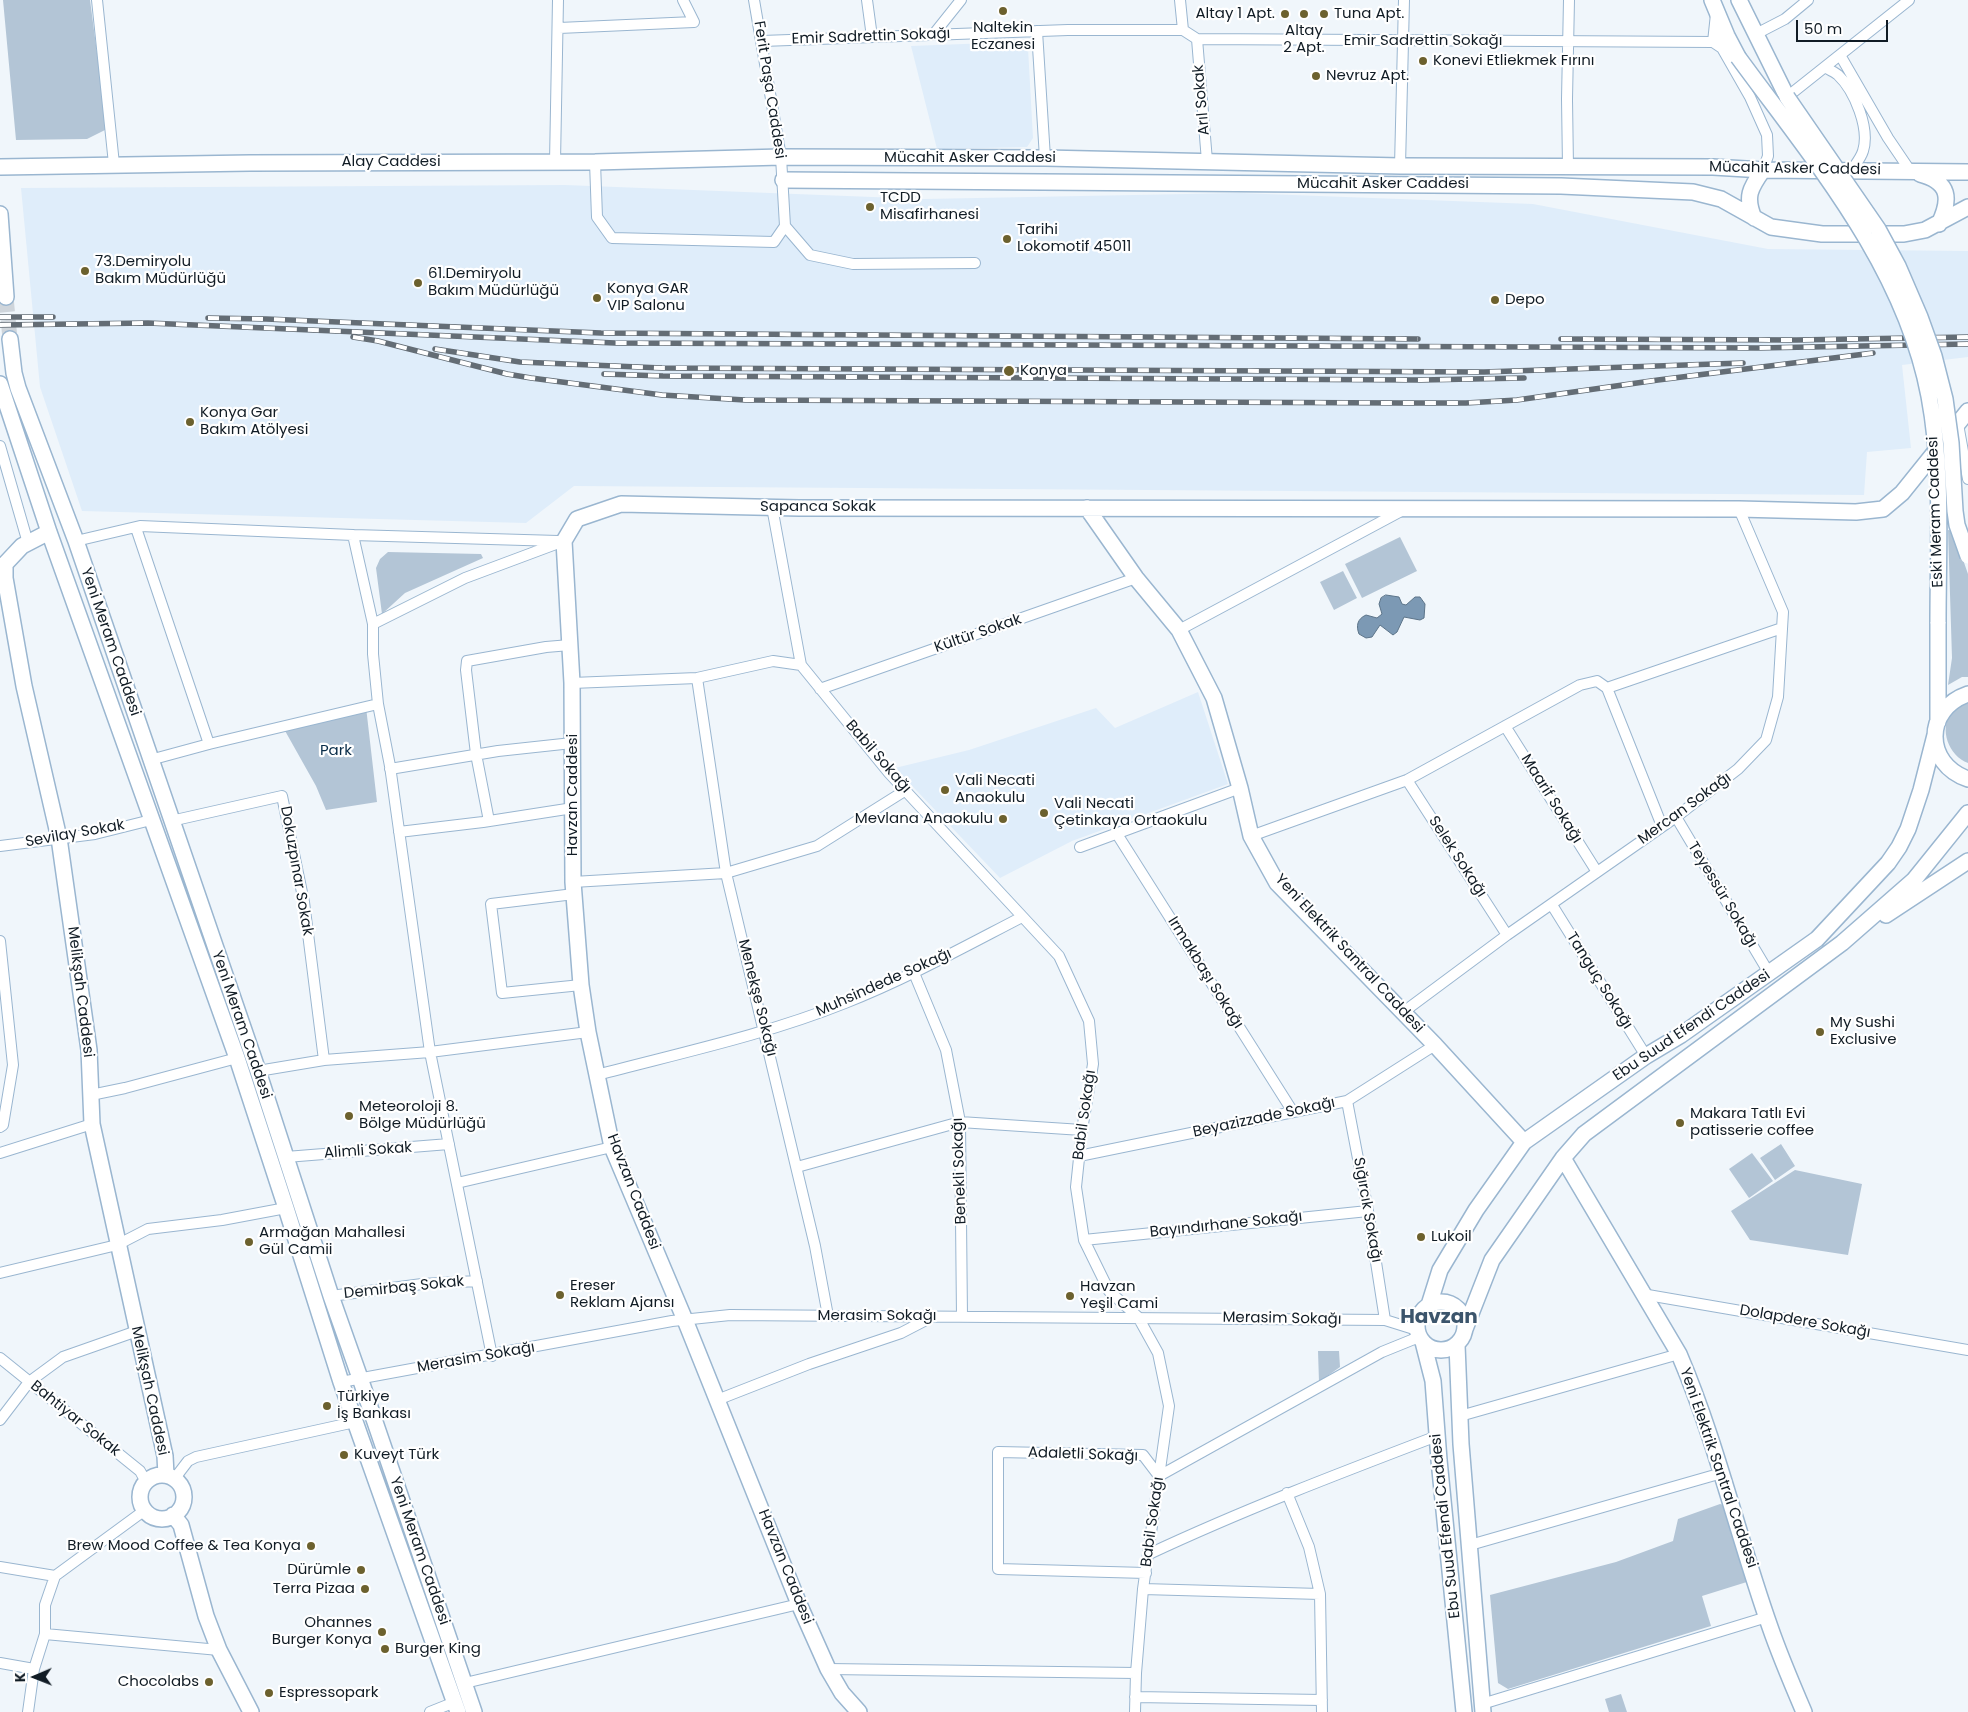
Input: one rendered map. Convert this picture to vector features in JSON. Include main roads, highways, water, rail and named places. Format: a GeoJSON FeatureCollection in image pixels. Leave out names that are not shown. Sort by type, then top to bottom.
{"type":"FeatureCollection","features":[{"type":"Feature","properties":{"kind":"main road","name":"Eski Meram Caddesi"},"geometry":{"type":"LineString","coordinates":[[1738,0],[1787,97],[1878,229],[1898,266],[1917,309],[1934,356],[1944,399],[1951,443],[1955,510],[1968,556]]}},
{"type":"Feature","properties":{"kind":"main road","name":"Eski Meram Caddesi"},"geometry":{"type":"LineString","coordinates":[[1714,4],[1720,39],[1738,56],[1832,186],[1866,239],[1892,285],[1912,335],[1928,395],[1938,471],[1936,728]]}},
{"type":"Feature","properties":{"kind":"main road","name":"Mücahit Asker Caddesi"},"geometry":{"type":"LineString","coordinates":[[781,157],[1045,158],[1400,166],[1568,166],[1968,172]]}},
{"type":"Feature","properties":{"kind":"main road","name":"Alay Caddesi"},"geometry":{"type":"LineString","coordinates":[[0,167],[114,164],[595,162],[781,157]]}},
{"type":"Feature","properties":{"kind":"main road"},"geometry":{"type":"LineString","coordinates":[[1754,218],[1748,206],[1750,192],[1762,170]]}},
{"type":"Feature","properties":{"kind":"main road"},"geometry":{"type":"LineString","coordinates":[[1911,172],[1931,177],[1942,185],[1946,197],[1946,208],[1939,224]]}},
{"type":"Feature","properties":{"kind":"main road","name":"Mücahit Asker Caddesi"},"geometry":{"type":"LineString","coordinates":[[783,180],[1561,186],[1693,192],[1721,199],[1771,227],[1822,234],[1904,234],[1925,230],[1968,207]]}},
{"type":"Feature","properties":{"kind":"main road"},"geometry":{"type":"LineString","coordinates":[[0,214],[6,297]]}},
{"type":"Feature","properties":{"kind":"main road","name":"Yeni Meram Caddesi"},"geometry":{"type":"LineString","coordinates":[[10,339],[14,373],[18,388],[76,541],[258,1071],[331,1296],[474,1712]]}},
{"type":"Feature","properties":{"kind":"main road","name":"Yeni Meram Caddesi"},"geometry":{"type":"LineString","coordinates":[[0,384],[49,532],[237,1058],[341,1382],[456,1707]]}},
{"type":"Feature","properties":{"kind":"main road","name":"Sapanca Sokak"},"geometry":{"type":"LineString","coordinates":[[564,541],[577,519],[621,504],[772,507],[1739,509],[1856,512],[1882,509],[1902,493],[1968,410]]}},
{"type":"Feature","properties":{"kind":"main road","name":"Yeni Elektrik Santral Caddesi"},"geometry":{"type":"LineString","coordinates":[[1087,508],[1136,578],[1179,630],[1214,698],[1240,788],[1251,836],[1277,883],[1435,1045],[1524,1142]]}},
{"type":"Feature","properties":{"kind":"main road","name":"Melikşah Caddesi"},"geometry":{"type":"LineString","coordinates":[[49,532],[22,546],[5,564],[2,578],[24,686],[59,838],[89,1050],[92,1124],[170,1477]]}},
{"type":"Feature","properties":{"kind":"main road","name":"Havzan Caddesi"},"geometry":{"type":"LineString","coordinates":[[564,541],[572,683],[574,888],[581,984],[588,1032],[612,1147],[685,1320],[799,1604],[828,1669],[842,1693],[859,1712]]}},
{"type":"Feature","properties":{"kind":"main road"},"geometry":{"type":"LineString","coordinates":[[1968,694],[1946,707],[1936,728],[1935,743],[1941,759],[1952,772],[1968,779]]}},
{"type":"Feature","properties":{"kind":"main road","name":"Ebu Suud Efendi Caddesi"},"geometry":{"type":"LineString","coordinates":[[1429,1305],[1440,1270],[1476,1210],[1524,1142],[1817,939],[1888,863],[1908,829],[1921,790],[1936,728]]}},
{"type":"Feature","properties":{"kind":"main road","name":"Ebu Suud Efendi Caddesi"},"geometry":{"type":"LineString","coordinates":[[1465,1329],[1492,1260],[1563,1158],[1584,1134],[1842,942],[1914,880],[1968,813]]}},
{"type":"Feature","properties":{"kind":"main road"},"geometry":{"type":"LineString","coordinates":[[1842,942],[1968,861]]}},
{"type":"Feature","properties":{"kind":"main road","name":"Yeni Elektrik Santral Caddesi"},"geometry":{"type":"LineString","coordinates":[[1563,1158],[1679,1354],[1722,1473],[1767,1617],[1804,1712]]}},
{"type":"Feature","properties":{"kind":"main road"},"geometry":{"type":"LineString","coordinates":[[1443,1302],[1451,1304],[1462,1314],[1465,1329],[1457,1345],[1443,1350],[1435,1350],[1420,1336],[1419,1316],[1429,1305],[1443,1302]]}},
{"type":"Feature","properties":{"kind":"main road","name":"Ebu Suud Efendi Caddesi"},"geometry":{"type":"LineString","coordinates":[[1420,1336],[1433,1381],[1464,1712]]}},
{"type":"Feature","properties":{"kind":"main road","name":"Ebu Suud Efendi Caddesi"},"geometry":{"type":"LineString","coordinates":[[1457,1345],[1460,1416],[1483,1708]]}},
{"type":"Feature","properties":{"kind":"main road","name":"Melikşah Caddesi"},"geometry":{"type":"LineString","coordinates":[[158,1475],[170,1477],[180,1484],[184,1497],[183,1504],[174,1516],[154,1517],[141,1502],[141,1495],[146,1482],[158,1475]]}},
{"type":"Feature","properties":{"kind":"main road"},"geometry":{"type":"LineString","coordinates":[[174,1516],[181,1525],[206,1616],[219,1650],[251,1712]]}},
{"type":"Feature","properties":{"kind":"tunnel"},"geometry":{"type":"LineString","coordinates":[[6,297],[10,339]]}},
{"type":"Feature","properties":{"kind":"railway"},"geometry":{"type":"LineString","coordinates":[[0,317],[53,317]]}},
{"type":"Feature","properties":{"kind":"railway"},"geometry":{"type":"LineString","coordinates":[[208,318],[601,333],[1418,339]]}},
{"type":"Feature","properties":{"kind":"railway"},"geometry":{"type":"LineString","coordinates":[[0,325],[148,323],[615,343],[1758,348],[1968,344]]}},
{"type":"Feature","properties":{"kind":"railway"},"geometry":{"type":"LineString","coordinates":[[353,337],[378,341],[507,374],[531,378],[662,395],[745,400],[1466,403],[1517,400],[1873,353]]}},
{"type":"Feature","properties":{"kind":"railway"},"geometry":{"type":"LineString","coordinates":[[1561,339],[1796,340],[1968,337]]}},
{"type":"Feature","properties":{"kind":"railway"},"geometry":{"type":"LineString","coordinates":[[435,349],[520,362],[662,368],[1484,372],[1743,363]]}},
{"type":"Feature","properties":{"kind":"railway"},"geometry":{"type":"LineString","coordinates":[[604,374],[663,376],[1421,380],[1524,378]]}},
{"type":"Feature","properties":{"kind":"place","name":"Naltekin Eczanesi"},"geometry":{"type":"Point","coordinates":[1003,11]}},
{"type":"Feature","properties":{"kind":"place","name":"Altay 1 Apt."},"geometry":{"type":"Point","coordinates":[1285,14]}},
{"type":"Feature","properties":{"kind":"place","name":"Altay 2 Apt."},"geometry":{"type":"Point","coordinates":[1304,14]}},
{"type":"Feature","properties":{"kind":"place","name":"Tuna Apt."},"geometry":{"type":"Point","coordinates":[1324,14]}},
{"type":"Feature","properties":{"kind":"place","name":"Konevi Etliekmek Fırını"},"geometry":{"type":"Point","coordinates":[1423,61]}},
{"type":"Feature","properties":{"kind":"place","name":"Nevruz Apt."},"geometry":{"type":"Point","coordinates":[1316,76]}},
{"type":"Feature","properties":{"kind":"place","name":"TCDD Misafirhanesi"},"geometry":{"type":"Point","coordinates":[870,207]}},
{"type":"Feature","properties":{"kind":"place","name":"Tarihi Lokomotif 45011"},"geometry":{"type":"Point","coordinates":[1007,239]}},
{"type":"Feature","properties":{"kind":"place","name":"73.Demiryolu Bakım Müdürlüğü"},"geometry":{"type":"Point","coordinates":[85,271]}},
{"type":"Feature","properties":{"kind":"place","name":"61.Demiryolu Bakım Müdürlüğü"},"geometry":{"type":"Point","coordinates":[418,283]}},
{"type":"Feature","properties":{"kind":"place","name":"Konya GAR VIP Salonu"},"geometry":{"type":"Point","coordinates":[597,298]}},
{"type":"Feature","properties":{"kind":"place","name":"Depo"},"geometry":{"type":"Point","coordinates":[1495,300]}},
{"type":"Feature","properties":{"kind":"place","name":"Konya"},"geometry":{"type":"Point","coordinates":[1009,371]}},
{"type":"Feature","properties":{"kind":"place","name":"Konya Gar Bakım Atölyesi"},"geometry":{"type":"Point","coordinates":[190,422]}},
{"type":"Feature","properties":{"kind":"place","name":"Vali Necati Anaokulu"},"geometry":{"type":"Point","coordinates":[945,790]}},
{"type":"Feature","properties":{"kind":"place","name":"Vali Necati Çetinkaya Ortaokulu"},"geometry":{"type":"Point","coordinates":[1044,813]}},
{"type":"Feature","properties":{"kind":"place","name":"Mevlana Anaokulu"},"geometry":{"type":"Point","coordinates":[1003,819]}},
{"type":"Feature","properties":{"kind":"place","name":"My Sushi Exclusive"},"geometry":{"type":"Point","coordinates":[1820,1032]}},
{"type":"Feature","properties":{"kind":"place","name":"Meteoroloji 8. Bölge Müdürlüğü"},"geometry":{"type":"Point","coordinates":[349,1116]}},
{"type":"Feature","properties":{"kind":"place","name":"Makara Tatlı Evi patisserie coffee"},"geometry":{"type":"Point","coordinates":[1680,1123]}},
{"type":"Feature","properties":{"kind":"place","name":"Lukoil"},"geometry":{"type":"Point","coordinates":[1421,1237]}},
{"type":"Feature","properties":{"kind":"place","name":"Armağan Mahallesi Gül Camii"},"geometry":{"type":"Point","coordinates":[249,1242]}},
{"type":"Feature","properties":{"kind":"place","name":"Ereser Reklam Ajansı"},"geometry":{"type":"Point","coordinates":[560,1295]}},
{"type":"Feature","properties":{"kind":"place","name":"Havzan Yeşil Cami"},"geometry":{"type":"Point","coordinates":[1070,1296]}},
{"type":"Feature","properties":{"kind":"place","name":"Türkiye İş Bankası"},"geometry":{"type":"Point","coordinates":[327,1406]}},
{"type":"Feature","properties":{"kind":"place","name":"Kuveyt Türk"},"geometry":{"type":"Point","coordinates":[344,1455]}},
{"type":"Feature","properties":{"kind":"place","name":"Brew Mood Coffee & Tea Konya"},"geometry":{"type":"Point","coordinates":[311,1546]}},
{"type":"Feature","properties":{"kind":"place","name":"Dürümle"},"geometry":{"type":"Point","coordinates":[361,1570]}},
{"type":"Feature","properties":{"kind":"place","name":"Terra Pizaa"},"geometry":{"type":"Point","coordinates":[365,1589]}},
{"type":"Feature","properties":{"kind":"place","name":"Ohannes Burger Konya"},"geometry":{"type":"Point","coordinates":[382,1632]}},
{"type":"Feature","properties":{"kind":"place","name":"Burger King"},"geometry":{"type":"Point","coordinates":[385,1649]}},
{"type":"Feature","properties":{"kind":"place","name":"Chocolabs"},"geometry":{"type":"Point","coordinates":[209,1682]}},
{"type":"Feature","properties":{"kind":"place","name":"Espressopark"},"geometry":{"type":"Point","coordinates":[269,1693]}},
{"type":"Feature","properties":{"kind":"district","name":"Havzan"},"geometry":{"type":"Point","coordinates":[1439,1318]}},
{"type":"Feature","properties":{"kind":"park label","name":"Park"},"geometry":{"type":"Point","coordinates":[336,751]}}]}
